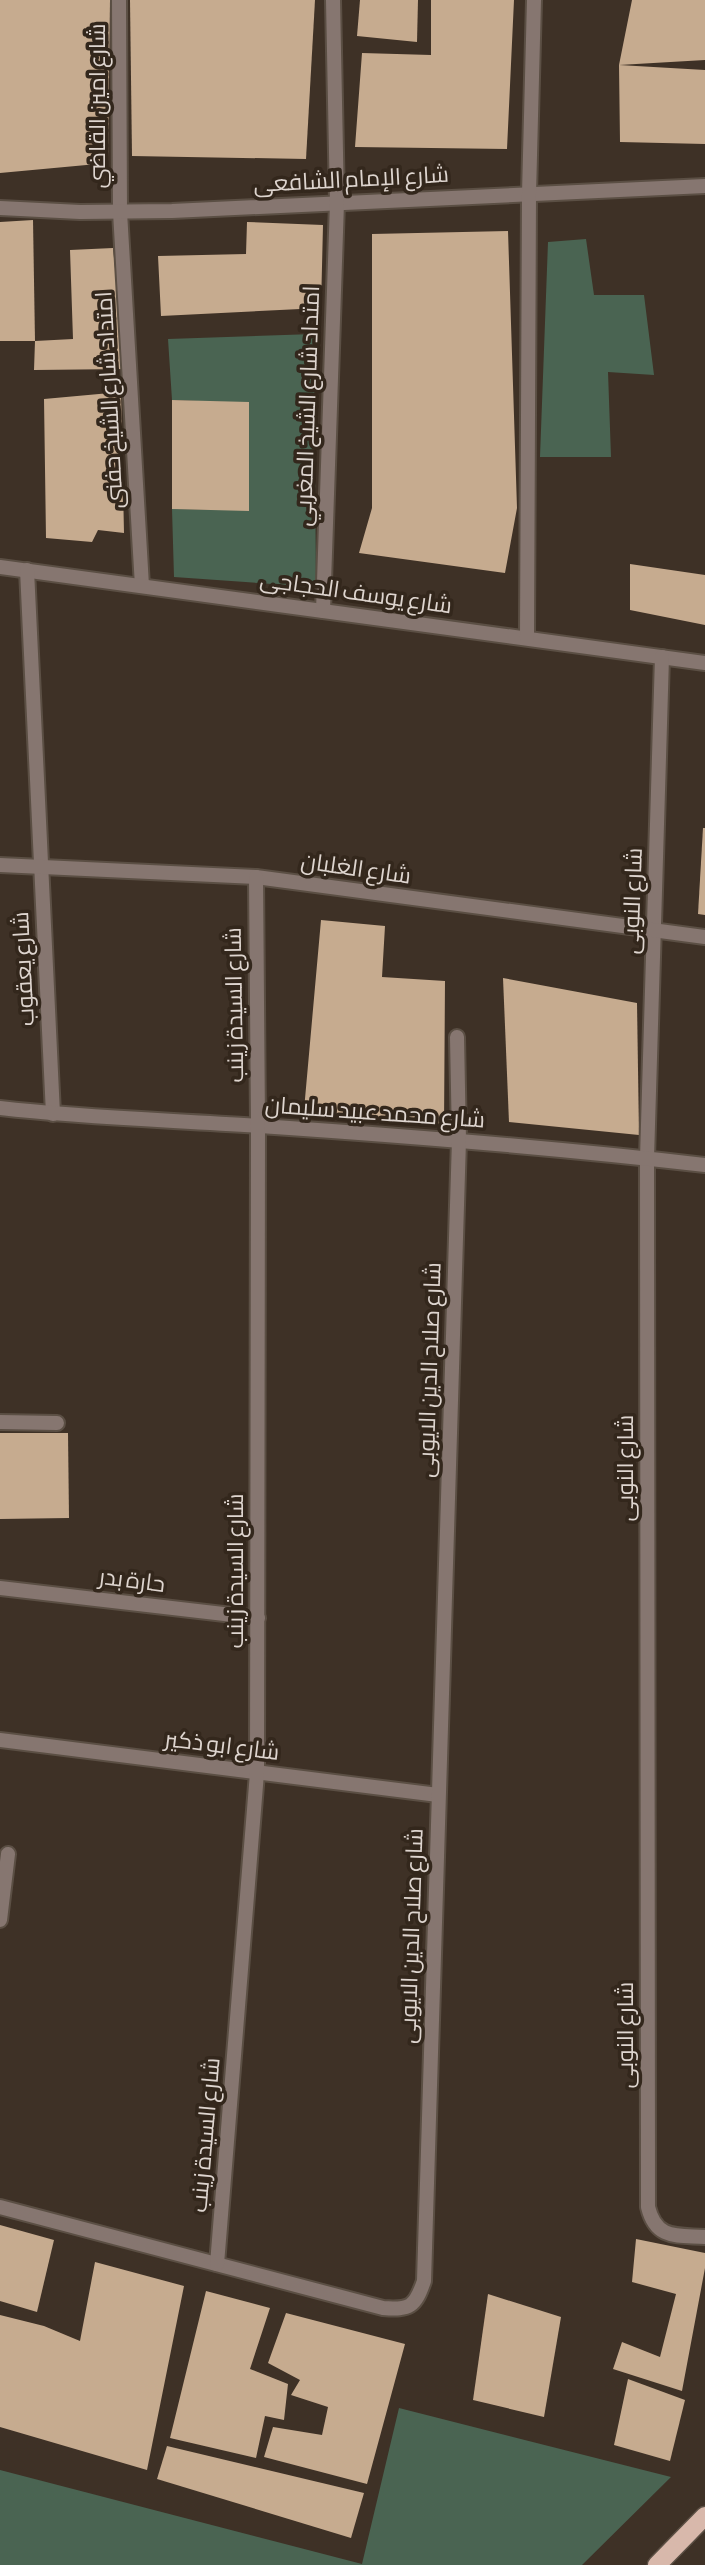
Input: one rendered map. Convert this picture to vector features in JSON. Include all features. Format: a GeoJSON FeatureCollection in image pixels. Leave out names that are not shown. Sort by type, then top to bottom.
{"type":"FeatureCollection","features":[{"type":"Feature","properties":{"kind":"main road"},"geometry":{"type":"LineString","coordinates":[[657,2565],[705,2516]]}},
{"type":"Feature","properties":{"kind":"street","name":"شارع امين القاضي"},"geometry":{"type":"LineString","coordinates":[[119,0],[120,212]]}},
{"type":"Feature","properties":{"kind":"street","name":"امتداد شارع الشيخ المغربي"},"geometry":{"type":"LineString","coordinates":[[323,611],[337,203],[332,0]]}},
{"type":"Feature","properties":{"kind":"street"},"geometry":{"type":"LineString","coordinates":[[527,638],[529,194],[534,0]]}},
{"type":"Feature","properties":{"kind":"street","name":"شارع الإمام الشافعى"},"geometry":{"type":"LineString","coordinates":[[0,208],[120,212],[705,186]]}},
{"type":"Feature","properties":{"kind":"street","name":"امتداد شارع الشيخ حفنى"},"geometry":{"type":"LineString","coordinates":[[120,212],[142,586]]}},
{"type":"Feature","properties":{"kind":"street","name":"شارع يوسف الحجاجى"},"geometry":{"type":"LineString","coordinates":[[0,567],[705,663]]}},
{"type":"Feature","properties":{"kind":"street","name":"شارع يعقوب"},"geometry":{"type":"LineString","coordinates":[[27,570],[53,1114]]}},
{"type":"Feature","properties":{"kind":"street","name":"شارع النوبى"},"geometry":{"type":"LineString","coordinates":[[662,657],[647,1158],[648,2207],[652,2222],[663,2233],[705,2237]]}},
{"type":"Feature","properties":{"kind":"street","name":"شارع الغلبان"},"geometry":{"type":"LineString","coordinates":[[0,865],[256,877],[705,937]]}},
{"type":"Feature","properties":{"kind":"street","name":"شارع السيدة زينب"},"geometry":{"type":"LineString","coordinates":[[217,2264],[257,1773],[256,877]]}},
{"type":"Feature","properties":{"kind":"street","name":"شارع صلاح الدين الايوبى"},"geometry":{"type":"LineString","coordinates":[[0,2207],[383,2308],[402,2310],[418,2299],[424,2281],[459,1140],[457,1037]]}},
{"type":"Feature","properties":{"kind":"street","name":"شارع محمد عبيد سليمان"},"geometry":{"type":"LineString","coordinates":[[0,1108],[53,1114],[258,1125],[459,1140],[705,1165]]}},
{"type":"Feature","properties":{"kind":"street"},"geometry":{"type":"LineString","coordinates":[[0,1422],[57,1423]]}},
{"type":"Feature","properties":{"kind":"street","name":"حارة بدر"},"geometry":{"type":"LineString","coordinates":[[0,1587],[258,1618]]}},
{"type":"Feature","properties":{"kind":"street","name":"شارع ابو ذكير"},"geometry":{"type":"LineString","coordinates":[[0,1740],[438,1795]]}},
{"type":"Feature","properties":{"kind":"street"},"geometry":{"type":"LineString","coordinates":[[0,1920],[8,1854]]}},
{"type":"Feature","properties":{"kind":"green space"},"geometry":{"type":"Polygon","coordinates":[[[586,239],[594,295],[644,295],[654,375],[608,372],[611,457],[540,457],[548,242],[586,239]]]}},
{"type":"Feature","properties":{"kind":"green space"},"geometry":{"type":"Polygon","coordinates":[[[314,334],[316,587],[174,577],[172,509],[249,510],[249,403],[172,400],[168,339],[314,334]]]}},
{"type":"Feature","properties":{"kind":"green space"},"geometry":{"type":"Polygon","coordinates":[[[399,2408],[671,2477],[582,2565],[0,2565],[0,2470],[362,2564],[399,2408]]]}},
{"type":"Feature","properties":{"kind":"building"},"geometry":{"type":"Polygon","coordinates":[[[0,0],[110,0],[108,163],[0,173],[0,0]]]}},
{"type":"Feature","properties":{"kind":"building"},"geometry":{"type":"Polygon","coordinates":[[[130,0],[315,0],[306,159],[132,156],[130,0]]]}},
{"type":"Feature","properties":{"kind":"building"},"geometry":{"type":"Polygon","coordinates":[[[360,0],[418,0],[417,42],[357,36],[360,0]]]}},
{"type":"Feature","properties":{"kind":"building"},"geometry":{"type":"Polygon","coordinates":[[[431,0],[514,0],[507,149],[355,147],[362,53],[431,55],[431,0]]]}},
{"type":"Feature","properties":{"kind":"building"},"geometry":{"type":"Polygon","coordinates":[[[632,0],[705,0],[705,60],[619,65],[632,0]]]}},
{"type":"Feature","properties":{"kind":"building"},"geometry":{"type":"Polygon","coordinates":[[[619,65],[705,70],[705,144],[620,142],[619,65]]]}},
{"type":"Feature","properties":{"kind":"building"},"geometry":{"type":"Polygon","coordinates":[[[33,220],[35,341],[0,341],[0,222],[33,220]]]}},
{"type":"Feature","properties":{"kind":"building"},"geometry":{"type":"Polygon","coordinates":[[[247,222],[323,225],[321,308],[161,316],[158,256],[246,254],[247,222]]]}},
{"type":"Feature","properties":{"kind":"building"},"geometry":{"type":"Polygon","coordinates":[[[508,231],[517,508],[505,573],[359,553],[372,508],[372,234],[508,231]]]}},
{"type":"Feature","properties":{"kind":"building"},"geometry":{"type":"Polygon","coordinates":[[[113,248],[125,369],[34,370],[35,341],[73,339],[70,250],[113,248]]]}},
{"type":"Feature","properties":{"kind":"building"},"geometry":{"type":"Polygon","coordinates":[[[121,392],[124,533],[98,530],[92,542],[46,538],[44,399],[121,392]]]}},
{"type":"Feature","properties":{"kind":"building"},"geometry":{"type":"Polygon","coordinates":[[[172,400],[249,402],[249,511],[172,509],[172,400]]]}},
{"type":"Feature","properties":{"kind":"building"},"geometry":{"type":"Polygon","coordinates":[[[630,564],[705,575],[705,625],[630,610],[630,564]]]}},
{"type":"Feature","properties":{"kind":"building"},"geometry":{"type":"Polygon","coordinates":[[[705,828],[705,915],[698,914],[705,828]]]}},
{"type":"Feature","properties":{"kind":"building"},"geometry":{"type":"Polygon","coordinates":[[[321,920],[385,926],[382,977],[445,981],[444,1127],[304,1110],[321,920]]]}},
{"type":"Feature","properties":{"kind":"building"},"geometry":{"type":"Polygon","coordinates":[[[503,978],[637,1003],[639,1135],[509,1122],[503,978]]]}},
{"type":"Feature","properties":{"kind":"building"},"geometry":{"type":"Polygon","coordinates":[[[0,1433],[68,1433],[69,1518],[0,1519],[0,1433]]]}},
{"type":"Feature","properties":{"kind":"building"},"geometry":{"type":"Polygon","coordinates":[[[0,2225],[54,2240],[37,2312],[0,2301],[0,2225]]]}},
{"type":"Feature","properties":{"kind":"building"},"geometry":{"type":"Polygon","coordinates":[[[636,2239],[705,2253],[705,2268],[682,2391],[613,2369],[622,2342],[660,2357],[676,2294],[632,2282],[636,2239]]]}},
{"type":"Feature","properties":{"kind":"building"},"geometry":{"type":"Polygon","coordinates":[[[95,2262],[184,2286],[147,2470],[0,2427],[0,2315],[44,2326],[80,2341],[95,2262]]]}},
{"type":"Feature","properties":{"kind":"building"},"geometry":{"type":"Polygon","coordinates":[[[206,2291],[270,2308],[250,2369],[288,2384],[284,2420],[265,2416],[256,2458],[170,2438],[206,2291]]]}},
{"type":"Feature","properties":{"kind":"building"},"geometry":{"type":"Polygon","coordinates":[[[488,2294],[561,2317],[544,2417],[473,2400],[488,2294]]]}},
{"type":"Feature","properties":{"kind":"building"},"geometry":{"type":"Polygon","coordinates":[[[286,2313],[405,2344],[367,2484],[264,2457],[273,2427],[322,2435],[328,2407],[291,2395],[300,2380],[268,2363],[286,2313]]]}},
{"type":"Feature","properties":{"kind":"building"},"geometry":{"type":"Polygon","coordinates":[[[628,2379],[685,2400],[670,2461],[614,2445],[628,2379]]]}},
{"type":"Feature","properties":{"kind":"building"},"geometry":{"type":"Polygon","coordinates":[[[167,2446],[364,2493],[351,2538],[157,2479],[167,2446]]]}}]}
